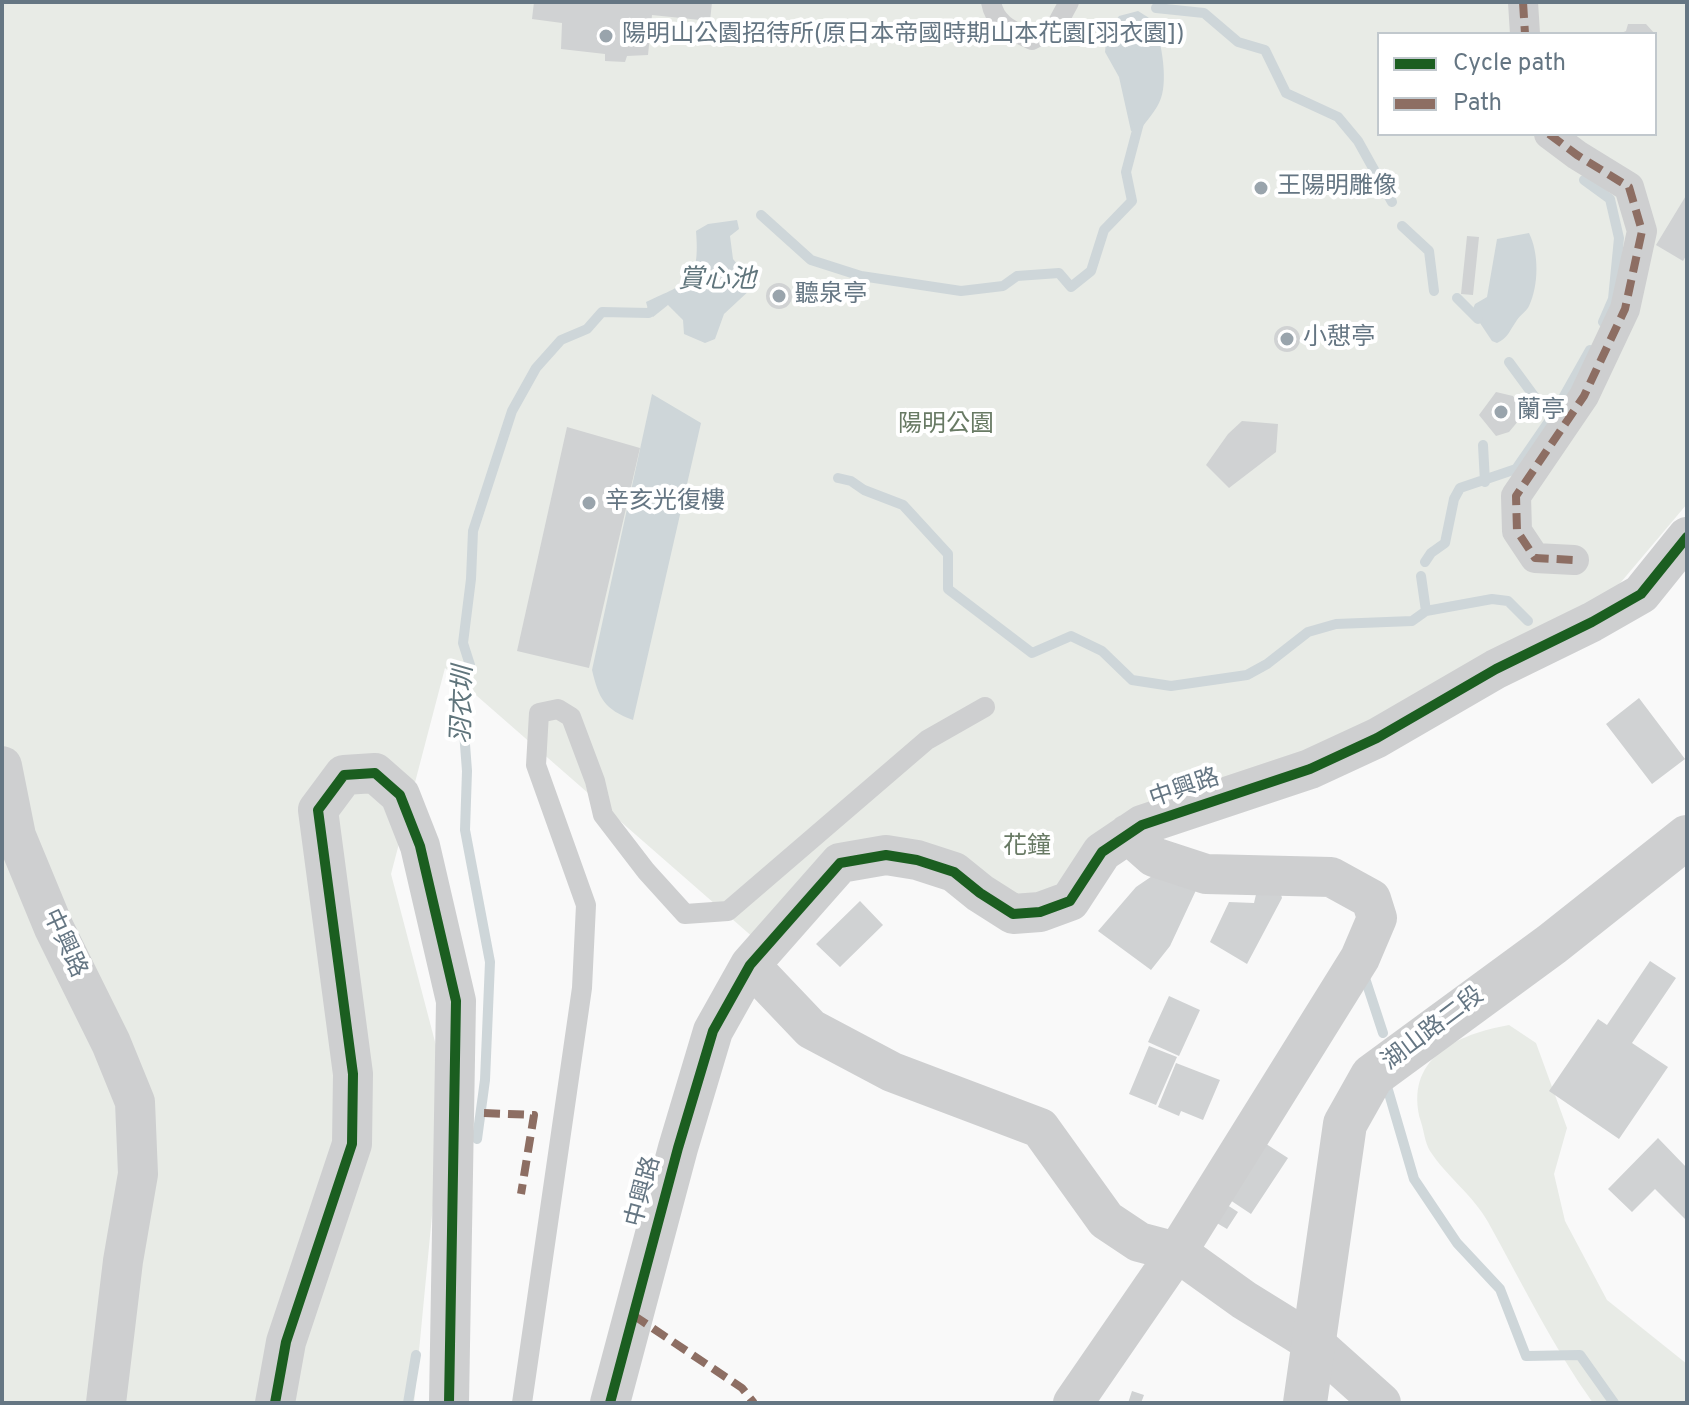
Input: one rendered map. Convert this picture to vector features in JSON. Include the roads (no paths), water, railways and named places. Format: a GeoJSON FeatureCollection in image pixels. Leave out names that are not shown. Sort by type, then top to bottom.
{"type":"FeatureCollection","features":[{"type":"Feature","properties":{"kind":"street"},"geometry":{"type":"LineString","coordinates":[[1523,2],[1525,32]]}},
{"type":"Feature","properties":{"kind":"street"},"geometry":{"type":"LineString","coordinates":[[1552,136],[1629,187],[1642,231],[1625,309],[1584,396],[1516,496],[1517,531],[1535,558],[1574,560]]}},
{"type":"Feature","properties":{"kind":"street","name":"中興路"},"geometry":{"type":"LineString","coordinates":[[610,1403],[678,1148],[713,1031],[750,965],[840,863],[886,855],[917,860],[954,872],[1013,914],[1040,912],[1070,901],[1102,852],[1142,825],[1310,769],[1377,738],[1496,669],[1641,594],[1687,537]]}},
{"type":"Feature","properties":{"kind":"street","name":"中興路"},"geometry":{"type":"LineString","coordinates":[[2,766],[16,836],[54,928],[111,1043],[135,1102],[138,1174],[123,1261],[106,1403]]}},
{"type":"Feature","properties":{"kind":"street"},"geometry":{"type":"LineString","coordinates":[[275,1403],[286,1342],[352,1144],[353,1074],[318,810],[344,775],[375,773],[400,795],[420,846],[456,1001],[449,1403]]}},
{"type":"Feature","properties":{"kind":"street"},"geometry":{"type":"LineString","coordinates":[[1073,1403],[1177,1252],[1360,958],[1377,918],[1371,899],[1331,877],[1206,874],[1154,857],[1128,834]]}},
{"type":"Feature","properties":{"kind":"street","name":"湖山路二段"},"geometry":{"type":"LineString","coordinates":[[1305,1403],[1345,1124],[1372,1076],[1552,944],[1687,837]]}},
{"type":"Feature","properties":{"kind":"street"},"geometry":{"type":"LineString","coordinates":[[750,965],[811,1029],[892,1072],[1040,1128],[1106,1220],[1139,1242],[1177,1252],[1244,1300],[1315,1344],[1381,1403]]}},
{"type":"Feature","properties":{"kind":"lane"},"geometry":{"type":"LineString","coordinates":[[991,2],[993,13],[1006,28],[1032,40],[1055,28],[1069,2]]}},
{"type":"Feature","properties":{"kind":"lane"},"geometry":{"type":"LineString","coordinates":[[522,1403],[582,988],[586,905],[536,765],[539,713],[558,709],[571,717],[595,781],[603,815],[646,871],[685,914],[728,911],[927,740],[985,707]]}},
{"type":"Feature","properties":{"kind":"water"},"geometry":{"type":"Polygon","coordinates":[[[1138,11],[1154,25],[1164,80],[1161,98],[1154,111],[1140,130],[1131,131],[1119,77],[1105,52],[1107,33],[1119,16],[1138,11]]]}},
{"type":"Feature","properties":{"kind":"water","name":"賞心池"},"geometry":{"type":"Polygon","coordinates":[[[737,220],[739,229],[730,236],[733,259],[750,280],[752,288],[724,314],[715,339],[705,343],[684,334],[683,320],[668,305],[653,317],[646,302],[673,290],[693,271],[696,231],[708,224],[737,220]]]}},
{"type":"Feature","properties":{"kind":"water"},"geometry":{"type":"Polygon","coordinates":[[[1529,233],[1536,259],[1532,298],[1504,339],[1497,343],[1492,341],[1472,311],[1475,304],[1487,297],[1497,239],[1529,233]]]}},
{"type":"Feature","properties":{"kind":"water"},"geometry":{"type":"Polygon","coordinates":[[[652,394],[701,423],[633,720],[615,712],[604,702],[592,670],[652,394]]]}},
{"type":"Feature","properties":{"kind":"waterway"},"geometry":{"type":"LineString","coordinates":[[1156,8],[1204,13],[1238,42],[1265,50],[1286,93],[1338,117],[1358,141],[1392,202]]}},
{"type":"Feature","properties":{"kind":"waterway"},"geometry":{"type":"LineString","coordinates":[[761,215],[811,260],[861,276],[961,291],[1003,286],[1017,276],[1059,273],[1071,287],[1091,271],[1104,230],[1132,201],[1126,172],[1140,119]]}},
{"type":"Feature","properties":{"kind":"waterway"},"geometry":{"type":"LineString","coordinates":[[1584,180],[1610,199],[1619,238],[1613,299],[1603,322]]}},
{"type":"Feature","properties":{"kind":"waterway"},"geometry":{"type":"LineString","coordinates":[[1402,226],[1429,251],[1434,291]]}},
{"type":"Feature","properties":{"kind":"waterway"},"geometry":{"type":"LineString","coordinates":[[1457,298],[1478,319]]}},
{"type":"Feature","properties":{"kind":"waterway","name":"羽衣圳"},"geometry":{"type":"LineString","coordinates":[[477,1139],[485,1080],[490,962],[465,830],[467,771],[462,705],[470,665],[463,643],[473,531],[512,411],[536,368],[561,340],[587,329],[602,312],[649,313],[658,304]]}},
{"type":"Feature","properties":{"kind":"waterway"},"geometry":{"type":"LineString","coordinates":[[1554,414],[1590,350]]}},
{"type":"Feature","properties":{"kind":"waterway"},"geometry":{"type":"LineString","coordinates":[[1425,562],[1445,543],[1454,499],[1460,488],[1516,469],[1554,414],[1545,411],[1509,362]]}},
{"type":"Feature","properties":{"kind":"waterway"},"geometry":{"type":"LineString","coordinates":[[1483,445],[1485,482]]}},
{"type":"Feature","properties":{"kind":"waterway"},"geometry":{"type":"LineString","coordinates":[[838,478],[903,505],[948,554],[948,589],[1032,653],[1071,636],[1102,651],[1132,680],[1171,686],[1247,675],[1267,664],[1308,632],[1336,624],[1412,621],[1426,611],[1492,599],[1508,601],[1528,621]]}},
{"type":"Feature","properties":{"kind":"waterway"},"geometry":{"type":"LineString","coordinates":[[1421,576],[1426,611]]}},
{"type":"Feature","properties":{"kind":"waterway"},"geometry":{"type":"LineString","coordinates":[[1363,972],[1383,1033]]}},
{"type":"Feature","properties":{"kind":"waterway"},"geometry":{"type":"LineString","coordinates":[[1388,1090],[1414,1179],[1457,1243],[1500,1289],[1526,1356],[1580,1355],[1614,1403]]}},
{"type":"Feature","properties":{"kind":"waterway","name":"羽衣圳"},"geometry":{"type":"LineString","coordinates":[[408,1403],[416,1355]]}},
{"type":"Feature","properties":{"kind":"place","name":"陽明山公園招待所(原日本帝國時期山本花園[羽衣園])"},"geometry":{"type":"Point","coordinates":[606,36]}},
{"type":"Feature","properties":{"kind":"place","name":"王陽明雕像"},"geometry":{"type":"Point","coordinates":[1261,188]}},
{"type":"Feature","properties":{"kind":"place","name":"聽泉亭"},"geometry":{"type":"Point","coordinates":[779,296]}},
{"type":"Feature","properties":{"kind":"place","name":"小憇亭"},"geometry":{"type":"Point","coordinates":[1287,339]}},
{"type":"Feature","properties":{"kind":"place","name":"蘭亭"},"geometry":{"type":"Point","coordinates":[1501,412]}},
{"type":"Feature","properties":{"kind":"place","name":"辛亥光復樓"},"geometry":{"type":"Point","coordinates":[589,503]}},
{"type":"Feature","properties":{"kind":"park label","name":"陽明公園"},"geometry":{"type":"Point","coordinates":[946,426]}},
{"type":"Feature","properties":{"kind":"park label","name":"花鐘"},"geometry":{"type":"Point","coordinates":[1027,848]}}]}
